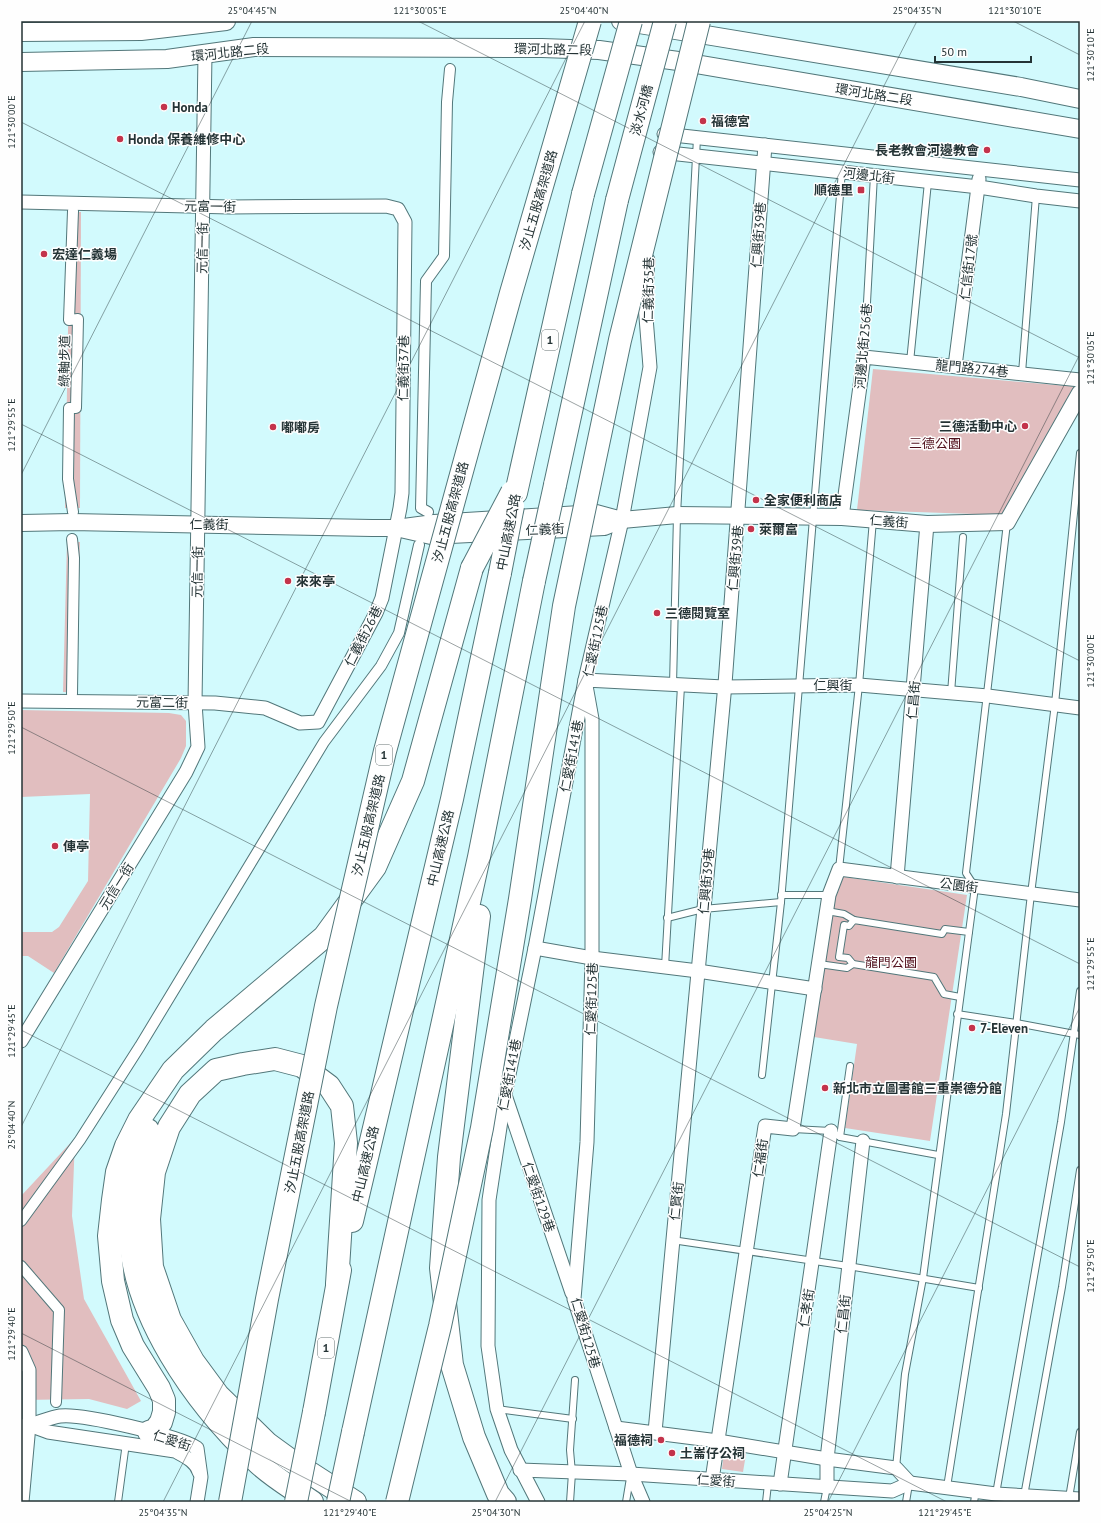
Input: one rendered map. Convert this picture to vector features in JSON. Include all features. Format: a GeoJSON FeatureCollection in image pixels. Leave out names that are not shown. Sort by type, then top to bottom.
{"type":"FeatureCollection","features":[{"type":"Feature","properties":{"kind":"highway","name":"汐止五股高架道路"},"geometry":{"type":"LineString","coordinates":[[230,1502],[267,1299],[324,1013],[385,751],[507,309],[590,21]]}},
{"type":"Feature","properties":{"kind":"highway","name":"中山高速公路"},"geometry":{"type":"LineString","coordinates":[[296,1502],[337,1284],[452,799],[500,573],[515,491],[583,194],[631,21]]}},
{"type":"Feature","properties":{"kind":"highway","name":"淡水河橋"},"geometry":{"type":"LineString","coordinates":[[502,741],[534,581],[617,200],[665,21]]}},
{"type":"Feature","properties":{"kind":"highway"},"geometry":{"type":"LineString","coordinates":[[397,1502],[440,1326],[482,1128],[520,899],[564,606],[620,340],[699,21]]}},
{"type":"Feature","properties":{"kind":"highway"},"geometry":{"type":"LineString","coordinates":[[149,1432],[155,1430],[161,1422],[164,1412],[164,1400],[159,1388],[133,1346],[122,1320],[113,1281],[110,1251],[109,1236],[112,1200],[117,1172],[126,1146],[139,1120],[169,1075],[189,1053],[324,937],[376,867],[413,781],[472,568],[515,491]]}},
{"type":"Feature","properties":{"kind":"highway"},"geometry":{"type":"LineString","coordinates":[[338,1502],[502,741]]}},
{"type":"Feature","properties":{"kind":"highway"},"geometry":{"type":"LineString","coordinates":[[502,741],[449,1157],[441,1268],[452,1365],[474,1437],[498,1494],[504,1502]]}},
{"type":"Feature","properties":{"kind":"highway"},"geometry":{"type":"LineString","coordinates":[[189,1053],[166,1088],[140,1150],[132,1190],[130,1221],[135,1269],[144,1300],[175,1364],[210,1411],[257,1462],[312,1502]]}},
{"type":"Feature","properties":{"kind":"highway"},"geometry":{"type":"LineString","coordinates":[[337,1284],[346,1143],[342,1106],[329,1086],[302,1066],[275,1060],[216,1070],[190,1094],[169,1127],[154,1172],[149,1219],[152,1267],[170,1320],[193,1361],[218,1395],[268,1444],[355,1502]]}},
{"type":"Feature","properties":{"kind":"main road"},"geometry":{"type":"LineString","coordinates":[[21,32],[141,32],[226,21]]}},
{"type":"Feature","properties":{"kind":"main road"},"geometry":{"type":"LineString","coordinates":[[621,21],[1020,87],[1080,99]]}},
{"type":"Feature","properties":{"kind":"main road","name":"環河北路二段"},"geometry":{"type":"LineString","coordinates":[[21,62],[143,60],[205,54],[254,47],[599,50],[678,61],[1080,129]]}},
{"type":"Feature","properties":{"kind":"street","name":"元信一街"},"geometry":{"type":"LineString","coordinates":[[21,1041],[186,772],[198,747],[195,703],[205,54]]}},
{"type":"Feature","properties":{"kind":"street","name":"仁義街35巷"},"geometry":{"type":"LineString","coordinates":[[622,520],[650,367],[645,305],[654,169],[664,134],[678,61]]}},
{"type":"Feature","properties":{"kind":"street"},"geometry":{"type":"LineString","coordinates":[[428,512],[422,508],[426,281],[444,256],[447,102],[450,69]]}},
{"type":"Feature","properties":{"kind":"street","name":"河邊北街"},"geometry":{"type":"LineString","coordinates":[[664,134],[1080,180]]}},
{"type":"Feature","properties":{"kind":"street","name":"仁興街39巷"},"geometry":{"type":"LineString","coordinates":[[698,971],[739,515],[765,146]]}},
{"type":"Feature","properties":{"kind":"street","name":"河邊北街"},"geometry":{"type":"LineString","coordinates":[[658,152],[842,171],[979,187],[1080,201]]}},
{"type":"Feature","properties":{"kind":"street","name":"仁信街17號"},"geometry":{"type":"LineString","coordinates":[[955,366],[981,169]]}},
{"type":"Feature","properties":{"kind":"street","name":"元富一街"},"geometry":{"type":"LineString","coordinates":[[21,202],[203,206],[386,206],[398,209]]}},
{"type":"Feature","properties":{"kind":"street","name":"仁義街37巷"},"geometry":{"type":"LineString","coordinates":[[396,528],[402,493],[405,222],[398,209]]}},
{"type":"Feature","properties":{"kind":"street","name":"綠軸步道"},"geometry":{"type":"LineString","coordinates":[[72,512],[68,479],[69,408],[76,408],[78,320],[69,320],[73,211]]}},
{"type":"Feature","properties":{"kind":"street","name":"龍門路274巷"},"geometry":{"type":"LineString","coordinates":[[864,357],[1080,380]]}},
{"type":"Feature","properties":{"kind":"street","name":"河邊北街256巷"},"geometry":{"type":"LineString","coordinates":[[842,517],[864,357]]}},
{"type":"Feature","properties":{"kind":"street"},"geometry":{"type":"LineString","coordinates":[[1007,522],[1080,393]]}},
{"type":"Feature","properties":{"kind":"street","name":"仁義街"},"geometry":{"type":"LineString","coordinates":[[21,523],[198,524],[396,528],[431,536],[604,527],[622,520],[677,515],[739,515],[813,518],[842,517],[927,524],[1007,522]]}},
{"type":"Feature","properties":{"kind":"street","name":"仁愛街125巷"},"geometry":{"type":"LineString","coordinates":[[622,520],[585,680],[592,719],[592,958],[587,1142],[574,1299],[631,1474]]}},
{"type":"Feature","properties":{"kind":"street","name":"仁昌街"},"geometry":{"type":"LineString","coordinates":[[897,877],[927,524]]}},
{"type":"Feature","properties":{"kind":"street","name":"仁義街26巷"},"geometry":{"type":"LineString","coordinates":[[300,723],[318,722],[376,613],[382,598],[396,528]]}},
{"type":"Feature","properties":{"kind":"street"},"geometry":{"type":"LineString","coordinates":[[72,540],[74,558],[72,694]]}},
{"type":"Feature","properties":{"kind":"street"},"geometry":{"type":"LineString","coordinates":[[21,1221],[80,1140],[140,1046],[324,742],[381,666],[399,633],[419,545]]}},
{"type":"Feature","properties":{"kind":"street","name":"仁興街"},"geometry":{"type":"LineString","coordinates":[[585,680],[724,687],[859,685],[988,696],[1080,708]]}},
{"type":"Feature","properties":{"kind":"street","name":"仁愛街141巷"},"geometry":{"type":"LineString","coordinates":[[538,1502],[520,1470],[511,1450],[497,1409],[488,1346],[487,1293],[490,1200],[505,1094],[535,948],[585,680]]}},
{"type":"Feature","properties":{"kind":"street","name":"元富二街"},"geometry":{"type":"LineString","coordinates":[[21,700],[250,705],[266,708],[300,723]]}},
{"type":"Feature","properties":{"kind":"street"},"geometry":{"type":"LineString","coordinates":[[793,1129],[829,896],[839,869]]}},
{"type":"Feature","properties":{"kind":"street","name":"公園街"},"geometry":{"type":"LineString","coordinates":[[839,869],[1080,900]]}},
{"type":"Feature","properties":{"kind":"street"},"geometry":{"type":"LineString","coordinates":[[535,948],[592,958],[698,971],[814,989]]}},
{"type":"Feature","properties":{"kind":"street","name":"仁賢街"},"geometry":{"type":"LineString","coordinates":[[655,1432],[698,971]]}},
{"type":"Feature","properties":{"kind":"street","name":"仁愛街129巷"},"geometry":{"type":"LineString","coordinates":[[505,1094],[574,1299]]}},
{"type":"Feature","properties":{"kind":"street","name":"仁福街"},"geometry":{"type":"LineString","coordinates":[[712,1480],[765,1126],[793,1129]]}},
{"type":"Feature","properties":{"kind":"street","name":"仁孝街"},"geometry":{"type":"LineString","coordinates":[[774,1484],[785,1452],[813,1260],[835,1134]]}},
{"type":"Feature","properties":{"kind":"street","name":"仁昌街"},"geometry":{"type":"LineString","coordinates":[[827,1487],[827,1459],[863,1141]]}},
{"type":"Feature","properties":{"kind":"street"},"geometry":{"type":"LineString","coordinates":[[21,1266],[59,1310],[56,1402]]}},
{"type":"Feature","properties":{"kind":"street"},"geometry":{"type":"LineString","coordinates":[[21,1352],[29,1370],[22,1502]]}},
{"type":"Feature","properties":{"kind":"street","name":"仁愛街"},"geometry":{"type":"LineString","coordinates":[[25,1425],[60,1416],[90,1419],[175,1438],[197,1448],[201,1477]]}},
{"type":"Feature","properties":{"kind":"street","name":"仁愛街"},"geometry":{"type":"LineString","coordinates":[[25,1425],[48,1432],[175,1451],[189,1459],[198,1468],[201,1477]]}},
{"type":"Feature","properties":{"kind":"street"},"geometry":{"type":"LineString","coordinates":[[616,1428],[655,1432],[827,1459],[896,1468],[910,1483]]}},
{"type":"Feature","properties":{"kind":"street","name":"仁愛街"},"geometry":{"type":"LineString","coordinates":[[520,1470],[631,1474],[892,1491],[910,1483],[947,1487],[975,1497],[996,1494],[1024,1499],[1072,1500]]}},
{"type":"Feature","properties":{"kind":"street"},"geometry":{"type":"LineString","coordinates":[[631,1474],[644,1502]]}},
{"type":"Feature","properties":{"kind":"street"},"geometry":{"type":"LineString","coordinates":[[197,1502],[201,1477]]}},
{"type":"Feature","properties":{"kind":"lane"},"geometry":{"type":"LineString","coordinates":[[578,49],[583,21]]}},
{"type":"Feature","properties":{"kind":"lane"},"geometry":{"type":"LineString","coordinates":[[665,967],[677,685],[677,515],[697,138]]}},
{"type":"Feature","properties":{"kind":"lane"},"geometry":{"type":"LineString","coordinates":[[762,1076],[781,902],[842,171]]}},
{"type":"Feature","properties":{"kind":"lane","name":"河邊北街256巷"},"geometry":{"type":"LineString","coordinates":[[864,357],[874,175]]}},
{"type":"Feature","properties":{"kind":"lane"},"geometry":{"type":"LineString","coordinates":[[910,362],[928,182]]}},
{"type":"Feature","properties":{"kind":"lane"},"geometry":{"type":"LineString","coordinates":[[1022,373],[1036,196]]}},
{"type":"Feature","properties":{"kind":"lane"},"geometry":{"type":"LineString","coordinates":[[947,1487],[1006,1114],[1031,894],[1055,704],[1080,453]]}},
{"type":"Feature","properties":{"kind":"lane"},"geometry":{"type":"LineString","coordinates":[[839,869],[859,685],[873,519]]}},
{"type":"Feature","properties":{"kind":"lane"},"geometry":{"type":"LineString","coordinates":[[896,1468],[904,1374],[923,1278],[938,1155],[975,887],[966,873],[988,696],[1007,522]]}},
{"type":"Feature","properties":{"kind":"lane"},"geometry":{"type":"LineString","coordinates":[[951,693],[963,537]]}},
{"type":"Feature","properties":{"kind":"lane"},"geometry":{"type":"LineString","coordinates":[[781,895],[829,896]]}},
{"type":"Feature","properties":{"kind":"lane"},"geometry":{"type":"LineString","coordinates":[[667,918],[703,909],[781,902]]}},
{"type":"Feature","properties":{"kind":"lane"},"geometry":{"type":"LineString","coordinates":[[827,911],[844,914],[854,920],[942,934],[945,929],[969,932]]}},
{"type":"Feature","properties":{"kind":"lane"},"geometry":{"type":"LineString","coordinates":[[854,920],[849,926],[844,925],[839,956],[848,958],[853,964],[934,977],[944,994],[960,997]]}},
{"type":"Feature","properties":{"kind":"lane"},"geometry":{"type":"LineString","coordinates":[[819,964],[847,968],[853,964]]}},
{"type":"Feature","properties":{"kind":"lane"},"geometry":{"type":"LineString","coordinates":[[996,1494],[1077,1034],[1080,991]]}},
{"type":"Feature","properties":{"kind":"lane"},"geometry":{"type":"LineString","coordinates":[[957,1014],[1077,1034]]}},
{"type":"Feature","properties":{"kind":"lane"},"geometry":{"type":"LineString","coordinates":[[835,1134],[850,1066]]}},
{"type":"Feature","properties":{"kind":"lane"},"geometry":{"type":"LineString","coordinates":[[793,1129],[835,1134],[863,1141],[938,1155]]}},
{"type":"Feature","properties":{"kind":"lane"},"geometry":{"type":"LineString","coordinates":[[1024,1499],[1061,1295],[1080,1170]]}},
{"type":"Feature","properties":{"kind":"lane"},"geometry":{"type":"LineString","coordinates":[[672,1240],[746,1252],[813,1260],[979,1288]]}},
{"type":"Feature","properties":{"kind":"lane"},"geometry":{"type":"LineString","coordinates":[[570,1502],[572,1473],[570,1450],[575,1380]]}},
{"type":"Feature","properties":{"kind":"lane"},"geometry":{"type":"LineString","coordinates":[[497,1409],[573,1419]]}},
{"type":"Feature","properties":{"kind":"lane"},"geometry":{"type":"LineString","coordinates":[[1072,1500],[1080,1432]]}},
{"type":"Feature","properties":{"kind":"lane"},"geometry":{"type":"LineString","coordinates":[[118,1502],[126,1443]]}},
{"type":"Feature","properties":{"kind":"lane"},"geometry":{"type":"LineString","coordinates":[[626,1502],[631,1474]]}},
{"type":"Feature","properties":{"kind":"lane"},"geometry":{"type":"LineString","coordinates":[[906,1502],[910,1483]]}},
{"type":"Feature","properties":{"kind":"lane"},"geometry":{"type":"LineString","coordinates":[[766,1502],[774,1484]]}},
{"type":"Feature","properties":{"kind":"lane"},"geometry":{"type":"LineString","coordinates":[[824,1502],[827,1487]]}},
{"type":"Feature","properties":{"kind":"green space"},"geometry":{"type":"Polygon","coordinates":[[[70,212],[81,212],[80,508],[65,508],[70,212]]]}},
{"type":"Feature","properties":{"kind":"green space","name":"三德公園"},"geometry":{"type":"Polygon","coordinates":[[[873,369],[1079,387],[1004,515],[857,510],[873,369]]]}},
{"type":"Feature","properties":{"kind":"green space"},"geometry":{"type":"Polygon","coordinates":[[[67,542],[80,542],[75,693],[63,692],[67,542]]]}},
{"type":"Feature","properties":{"kind":"green space"},"geometry":{"type":"Polygon","coordinates":[[[21,710],[169,713],[181,715],[186,721],[186,746],[181,758],[54,973],[28,956],[21,956],[21,932],[52,932],[59,927],[88,881],[90,794],[21,797],[21,710]]]}},
{"type":"Feature","properties":{"kind":"green space","name":"龍門公園"},"geometry":{"type":"Polygon","coordinates":[[[838,876],[967,895],[930,1141],[845,1128],[857,1044],[814,1037],[838,876]]]}},
{"type":"Feature","properties":{"kind":"green space"},"geometry":{"type":"Polygon","coordinates":[[[75,1138],[72,1216],[84,1299],[141,1401],[127,1409],[89,1399],[21,1400],[21,1196],[75,1138]]]}},
{"type":"Feature","properties":{"kind":"green space"},"geometry":{"type":"Polygon","coordinates":[[[724,1451],[746,1454],[743,1472],[722,1469],[724,1451]]]}},
{"type":"Feature","properties":{"kind":"place","name":"Honda"},"geometry":{"type":"Point","coordinates":[164,107]}},
{"type":"Feature","properties":{"kind":"place","name":"福德宮"},"geometry":{"type":"Point","coordinates":[703,121]}},
{"type":"Feature","properties":{"kind":"place","name":"Honda 保養維修中心"},"geometry":{"type":"Point","coordinates":[120,139]}},
{"type":"Feature","properties":{"kind":"place","name":"長老教會河邊教會"},"geometry":{"type":"Point","coordinates":[987,150]}},
{"type":"Feature","properties":{"kind":"place","name":"順德里"},"geometry":{"type":"Point","coordinates":[861,190]}},
{"type":"Feature","properties":{"kind":"place","name":"宏達仁義場"},"geometry":{"type":"Point","coordinates":[44,254]}},
{"type":"Feature","properties":{"kind":"place","name":"三德活動中心"},"geometry":{"type":"Point","coordinates":[1025,426]}},
{"type":"Feature","properties":{"kind":"place","name":"嘟嘟房"},"geometry":{"type":"Point","coordinates":[273,427]}},
{"type":"Feature","properties":{"kind":"place","name":"全家便利商店"},"geometry":{"type":"Point","coordinates":[756,500]}},
{"type":"Feature","properties":{"kind":"place","name":"萊爾富"},"geometry":{"type":"Point","coordinates":[751,529]}},
{"type":"Feature","properties":{"kind":"place","name":"來來亭"},"geometry":{"type":"Point","coordinates":[288,581]}},
{"type":"Feature","properties":{"kind":"place","name":"三德閱覽室"},"geometry":{"type":"Point","coordinates":[657,613]}},
{"type":"Feature","properties":{"kind":"place","name":"俥亭"},"geometry":{"type":"Point","coordinates":[55,846]}},
{"type":"Feature","properties":{"kind":"place","name":"7-Eleven"},"geometry":{"type":"Point","coordinates":[972,1028]}},
{"type":"Feature","properties":{"kind":"place","name":"新北市立圖書館三重崇德分館"},"geometry":{"type":"Point","coordinates":[825,1088]}},
{"type":"Feature","properties":{"kind":"place","name":"福德祠"},"geometry":{"type":"Point","coordinates":[661,1440]}},
{"type":"Feature","properties":{"kind":"place","name":"土崙仔公祠"},"geometry":{"type":"Point","coordinates":[672,1453]}}]}
